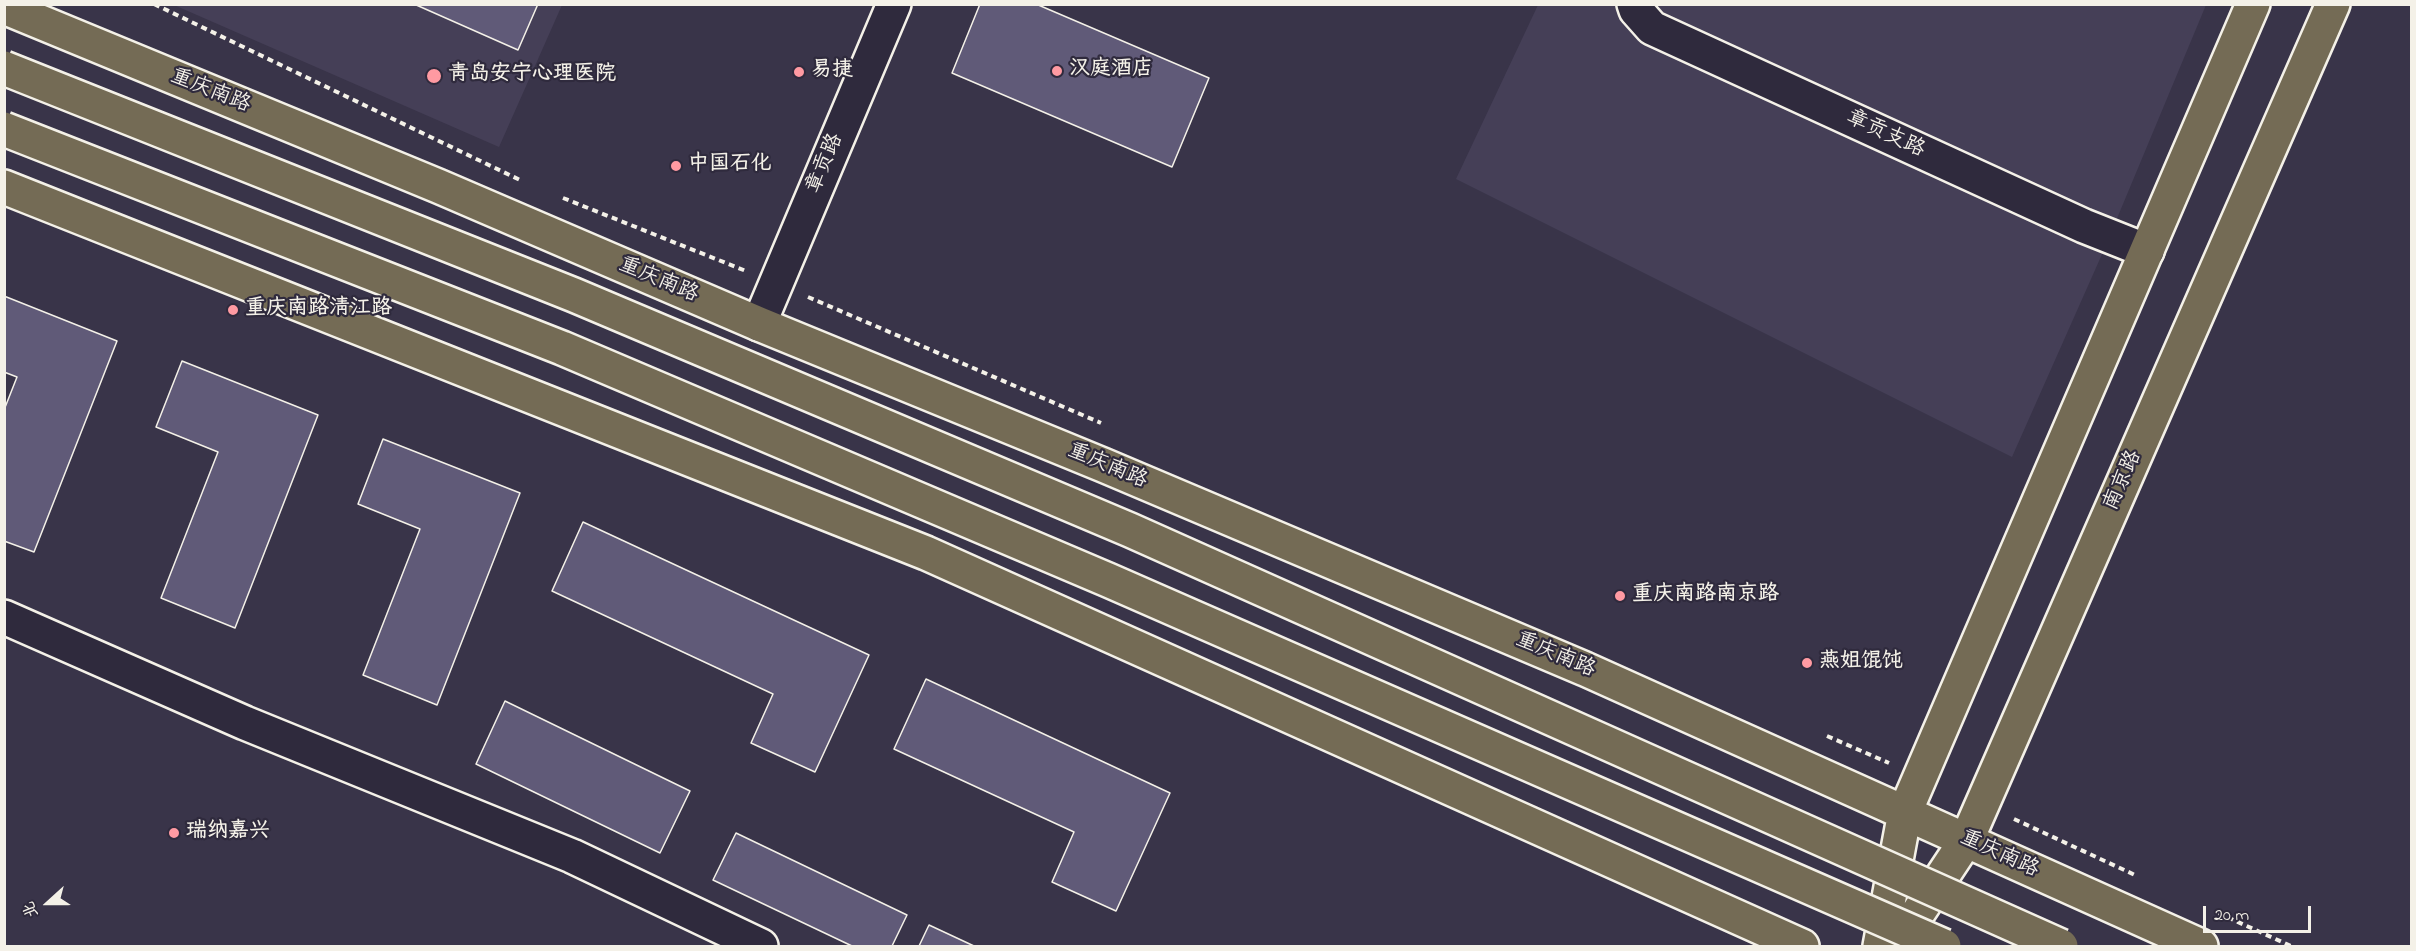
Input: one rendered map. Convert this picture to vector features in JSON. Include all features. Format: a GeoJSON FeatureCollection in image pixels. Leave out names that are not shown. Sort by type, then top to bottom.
{"type":"FeatureCollection","features":[{"type":"Feature","properties":{"kind":"main road"},"geometry":{"type":"LineString","coordinates":[[1880,946],[1905,812],[2253,4]]}},
{"type":"Feature","properties":{"kind":"main road","name":"南京路"},"geometry":{"type":"LineString","coordinates":[[1896,946],[1967,839],[2333,4]]}},
{"type":"Feature","properties":{"kind":"main road","name":"重庆南路"},"geometry":{"type":"LineString","coordinates":[[4,7],[438,186],[759,324],[1103,465],[1585,669],[2201,946]]}},
{"type":"Feature","properties":{"kind":"main road"},"geometry":{"type":"LineString","coordinates":[[4,68],[573,295],[1119,525],[2061,946]]}},
{"type":"Feature","properties":{"kind":"main road"},"geometry":{"type":"LineString","coordinates":[[4,129],[573,353],[1119,585],[1944,946]]}},
{"type":"Feature","properties":{"kind":"main road"},"geometry":{"type":"LineString","coordinates":[[4,188],[926,553],[1802,946]]}},
{"type":"Feature","properties":{"kind":"street","name":"章贡路"},"geometry":{"type":"LineString","coordinates":[[759,324],[894,4]]}},
{"type":"Feature","properties":{"kind":"street","name":"章贡支路"},"geometry":{"type":"LineString","coordinates":[[1634,4],[1636,10],[1652,28],[2084,226],[2147,251]]}},
{"type":"Feature","properties":{"kind":"street"},"geometry":{"type":"LineString","coordinates":[[4,617],[245,723],[572,856],[760,946]]}},
{"type":"Feature","properties":{"kind":"shaded area","name":"青岛安宁心理医院"},"geometry":{"type":"Polygon","coordinates":[[[174,5],[562,5],[499,147],[174,5]]]}},
{"type":"Feature","properties":{"kind":"shaded area"},"geometry":{"type":"Polygon","coordinates":[[[1538,5],[2206,5],[2103,252],[2012,457],[1456,179],[1538,5]]]}},
{"type":"Feature","properties":{"kind":"building"},"geometry":{"type":"Polygon","coordinates":[[[414,4],[538,4],[518,50],[414,4]]]}},
{"type":"Feature","properties":{"kind":"building"},"geometry":{"type":"Polygon","coordinates":[[[980,4],[1036,4],[1209,78],[1172,167],[952,73],[980,4]]]}},
{"type":"Feature","properties":{"kind":"building"},"geometry":{"type":"Polygon","coordinates":[[[4,296],[117,341],[34,552],[4,541],[4,410],[17,377],[4,372],[4,296]]]}},
{"type":"Feature","properties":{"kind":"building"},"geometry":{"type":"Polygon","coordinates":[[[182,361],[318,415],[235,628],[161,598],[218,452],[156,427],[182,361]]]}},
{"type":"Feature","properties":{"kind":"building"},"geometry":{"type":"Polygon","coordinates":[[[383,439],[520,493],[437,705],[363,675],[420,529],[358,504],[383,439]]]}},
{"type":"Feature","properties":{"kind":"building"},"geometry":{"type":"Polygon","coordinates":[[[583,522],[869,655],[815,772],[751,743],[773,694],[552,591],[583,522]]]}},
{"type":"Feature","properties":{"kind":"building"},"geometry":{"type":"Polygon","coordinates":[[[926,679],[1170,793],[1116,911],[1052,882],[1074,832],[894,749],[926,679]]]}},
{"type":"Feature","properties":{"kind":"building"},"geometry":{"type":"Polygon","coordinates":[[[505,701],[690,791],[660,853],[476,764],[505,701]]]}},
{"type":"Feature","properties":{"kind":"building"},"geometry":{"type":"Polygon","coordinates":[[[736,833],[907,915],[892,946],[852,946],[713,880],[736,833]]]}},
{"type":"Feature","properties":{"kind":"building"},"geometry":{"type":"Polygon","coordinates":[[[929,925],[974,946],[919,946],[929,925]]]}},
{"type":"Feature","properties":{"kind":"place","name":"汉庭酒店"},"geometry":{"type":"Point","coordinates":[1057,71]}},
{"type":"Feature","properties":{"kind":"place","name":"易捷"},"geometry":{"type":"Point","coordinates":[799,72]}},
{"type":"Feature","properties":{"kind":"place","name":"青岛安宁心理医院"},"geometry":{"type":"Point","coordinates":[434,76]}},
{"type":"Feature","properties":{"kind":"place","name":"中国石化"},"geometry":{"type":"Point","coordinates":[676,166]}},
{"type":"Feature","properties":{"kind":"place","name":"重庆南路清江路"},"geometry":{"type":"Point","coordinates":[233,310]}},
{"type":"Feature","properties":{"kind":"place","name":"重庆南路南京路"},"geometry":{"type":"Point","coordinates":[1620,596]}},
{"type":"Feature","properties":{"kind":"place","name":"燕姐馄饨"},"geometry":{"type":"Point","coordinates":[1807,663]}},
{"type":"Feature","properties":{"kind":"place","name":"瑞纳嘉兴"},"geometry":{"type":"Point","coordinates":[174,833]}}]}
